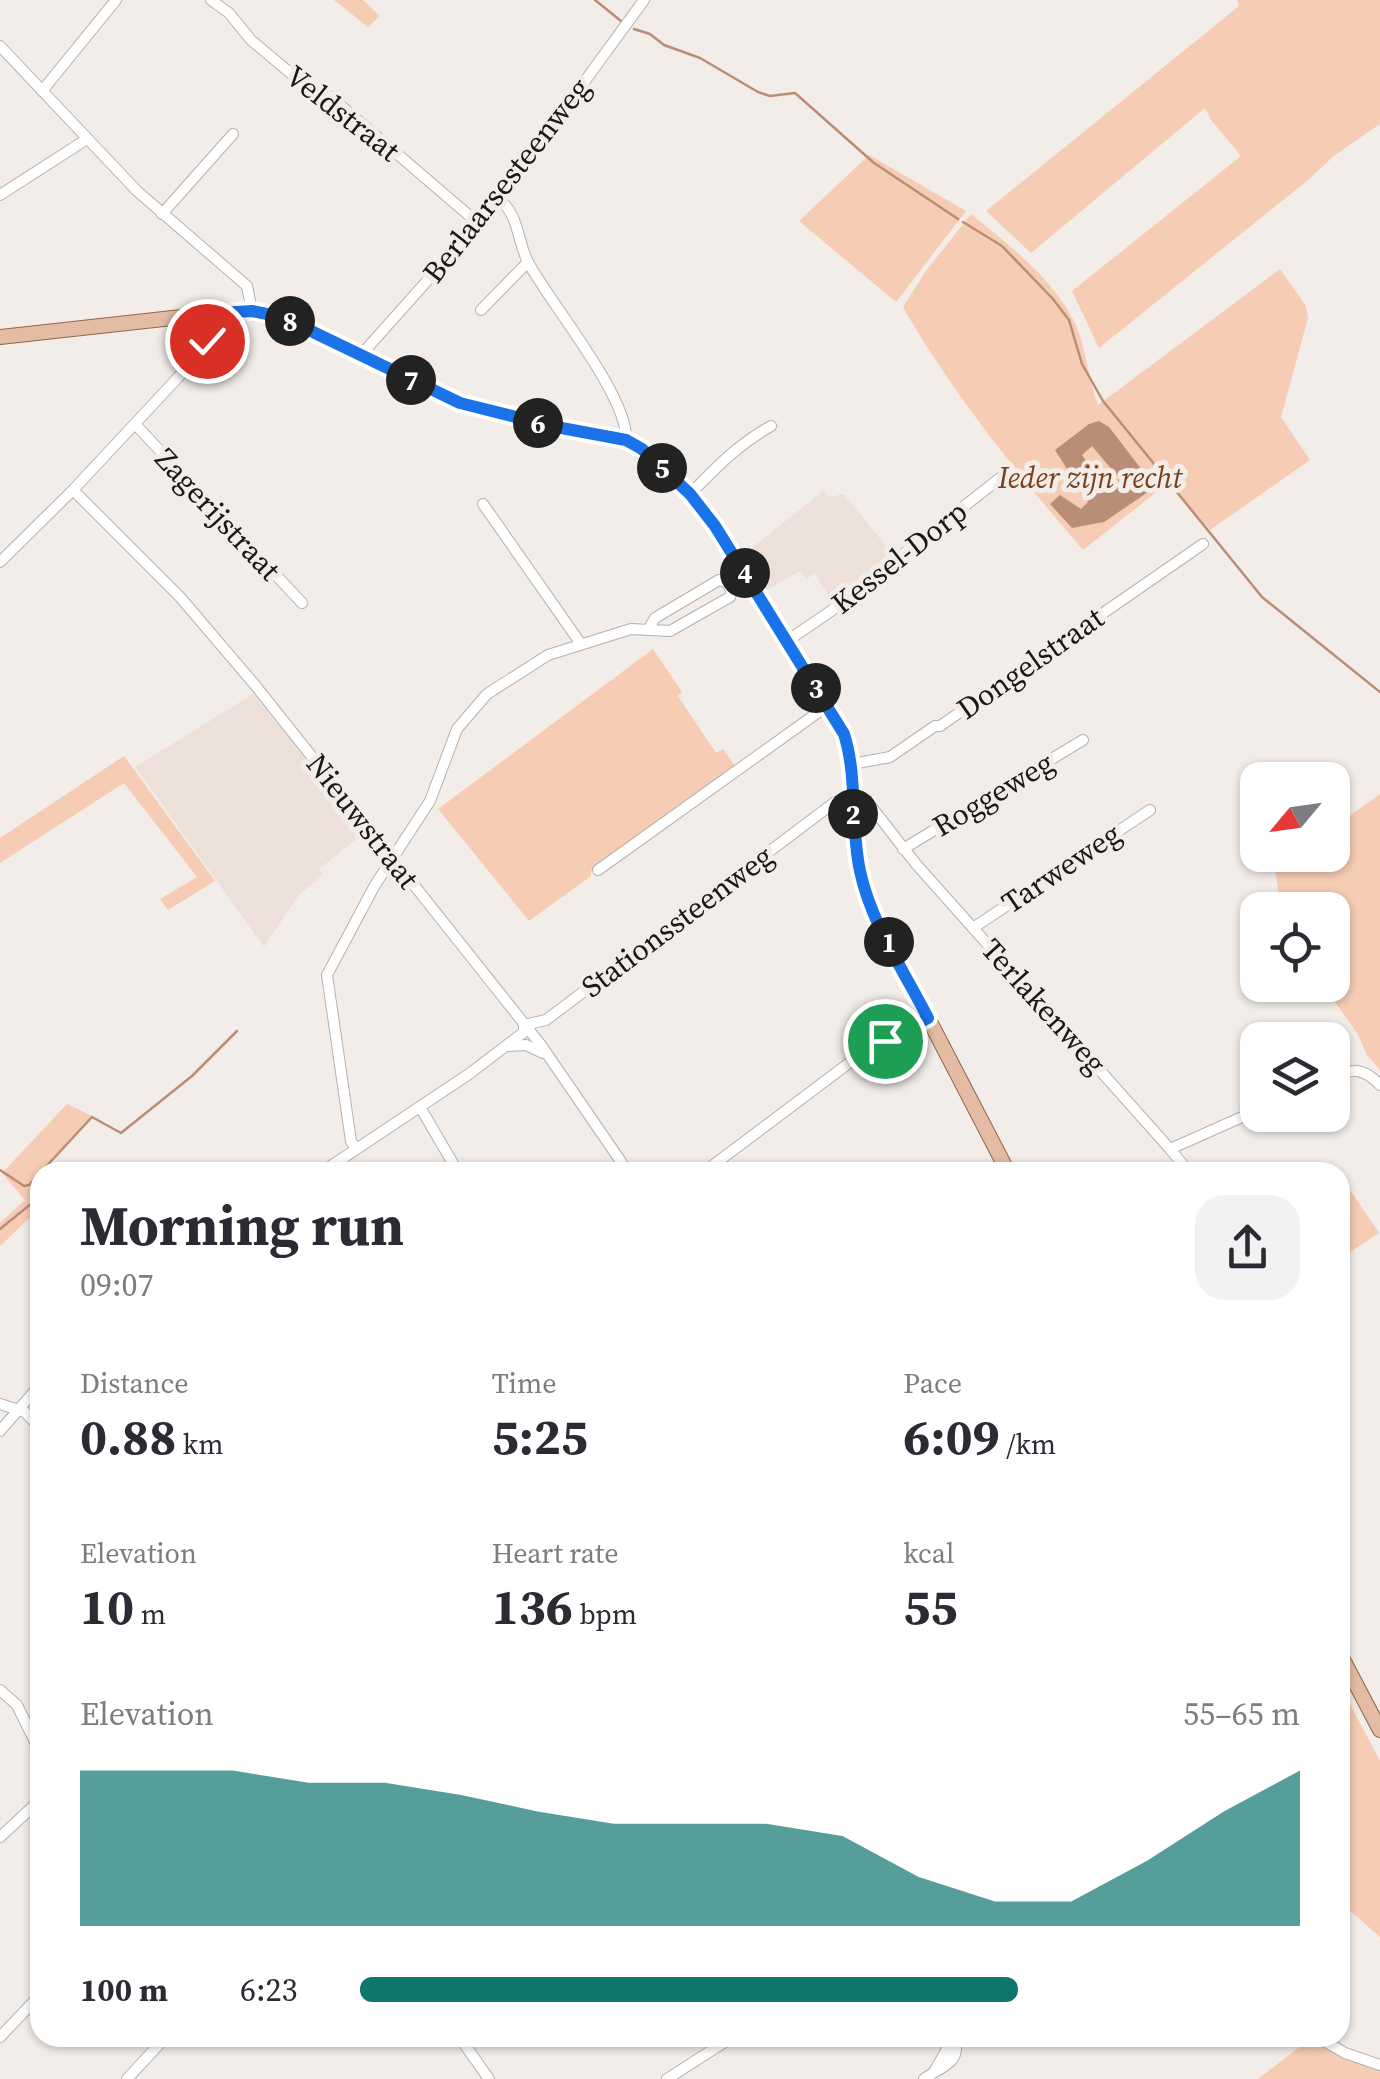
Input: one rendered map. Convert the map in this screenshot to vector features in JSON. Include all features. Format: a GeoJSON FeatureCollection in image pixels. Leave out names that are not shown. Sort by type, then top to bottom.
{"type":"FeatureCollection","features":[{"type":"Feature","properties":{"kind":"main road"},"geometry":{"type":"LineString","coordinates":[[0,337],[252,311],[282,317],[460,403],[626,440],[642,449],[690,494],[715,526],[844,734],[852,764],[857,856],[865,889],[1003,1162]]}},
{"type":"Feature","properties":{"kind":"main road"},"geometry":{"type":"LineString","coordinates":[[1350,1673],[1380,1730]]}},
{"type":"Feature","properties":{"kind":"street"},"geometry":{"type":"LineString","coordinates":[[42,91],[116,0]]}},
{"type":"Feature","properties":{"kind":"street","name":"Veldstraat"},"geometry":{"type":"LineString","coordinates":[[211,0],[301,82],[332,98],[479,224]]}},
{"type":"Feature","properties":{"kind":"street","name":"Berlaarsesteenweg"},"geometry":{"type":"LineString","coordinates":[[361,355],[499,199],[644,0]]}},
{"type":"Feature","properties":{"kind":"street"},"geometry":{"type":"LineString","coordinates":[[0,46],[162,214],[248,286],[252,311]]}},
{"type":"Feature","properties":{"kind":"street"},"geometry":{"type":"LineString","coordinates":[[162,214],[233,134]]}},
{"type":"Feature","properties":{"kind":"street"},"geometry":{"type":"LineString","coordinates":[[0,195],[87,140]]}},
{"type":"Feature","properties":{"kind":"street"},"geometry":{"type":"LineString","coordinates":[[499,199],[512,212],[528,262],[588,353],[618,409],[626,440]]}},
{"type":"Feature","properties":{"kind":"street"},"geometry":{"type":"LineString","coordinates":[[481,310],[528,262]]}},
{"type":"Feature","properties":{"kind":"street"},"geometry":{"type":"LineString","coordinates":[[0,562],[73,490],[202,350],[207,341],[205,314]]}},
{"type":"Feature","properties":{"kind":"street","name":"Zagerijstraat"},"geometry":{"type":"LineString","coordinates":[[134,424],[302,603]]}},
{"type":"Feature","properties":{"kind":"street"},"geometry":{"type":"LineString","coordinates":[[690,494],[726,462],[739,444],[771,426]]}},
{"type":"Feature","properties":{"kind":"street","name":"Kessel-Dorp"},"geometry":{"type":"LineString","coordinates":[[787,641],[1009,471]]}},
{"type":"Feature","properties":{"kind":"street","name":"Nieuwstraat"},"geometry":{"type":"LineString","coordinates":[[73,490],[209,628],[524,1024],[621,1162]]}},
{"type":"Feature","properties":{"kind":"street"},"geometry":{"type":"LineString","coordinates":[[483,504],[581,644]]}},
{"type":"Feature","properties":{"kind":"street","name":"Dongelstraat"},"geometry":{"type":"LineString","coordinates":[[852,764],[890,757],[940,726],[1203,544]]}},
{"type":"Feature","properties":{"kind":"street"},"geometry":{"type":"LineString","coordinates":[[648,630],[655,618],[720,580],[732,591]]}},
{"type":"Feature","properties":{"kind":"street"},"geometry":{"type":"LineString","coordinates":[[356,1149],[351,1140],[327,975],[349,930],[430,801],[454,734],[488,694],[538,660],[630,628],[670,631],[730,597],[732,591],[750,580]]}},
{"type":"Feature","properties":{"kind":"street"},"geometry":{"type":"LineString","coordinates":[[598,870],[827,706]]}},
{"type":"Feature","properties":{"kind":"street","name":"Roggeweg"},"geometry":{"type":"LineString","coordinates":[[903,849],[1083,740]]}},
{"type":"Feature","properties":{"kind":"street","name":"Terlakenweg"},"geometry":{"type":"LineString","coordinates":[[852,797],[865,800],[903,849],[1181,1162]]}},
{"type":"Feature","properties":{"kind":"street","name":"Stationssteenweg"},"geometry":{"type":"LineString","coordinates":[[337,1162],[507,1046],[524,1032],[524,1024],[546,1020],[835,802],[852,797]]}},
{"type":"Feature","properties":{"kind":"street","name":"Tarweweg"},"geometry":{"type":"LineString","coordinates":[[974,928],[1150,810]]}},
{"type":"Feature","properties":{"kind":"street"},"geometry":{"type":"LineString","coordinates":[[717,1162],[861,1054],[928,1018]]}},
{"type":"Feature","properties":{"kind":"street"},"geometry":{"type":"LineString","coordinates":[[507,1046],[526,1044],[547,1056]]}},
{"type":"Feature","properties":{"kind":"street"},"geometry":{"type":"LineString","coordinates":[[1350,1069],[1362,1070],[1380,1085]]}},
{"type":"Feature","properties":{"kind":"street"},"geometry":{"type":"LineString","coordinates":[[420,1107],[452,1162]]}},
{"type":"Feature","properties":{"kind":"street"},"geometry":{"type":"LineString","coordinates":[[1170,1149],[1240,1118]]}},
{"type":"Feature","properties":{"kind":"street"},"geometry":{"type":"LineString","coordinates":[[0,1431],[30,1396]]}},
{"type":"Feature","properties":{"kind":"street"},"geometry":{"type":"LineString","coordinates":[[0,1404],[18,1410],[30,1420]]}},
{"type":"Feature","properties":{"kind":"street"},"geometry":{"type":"LineString","coordinates":[[0,1690],[17,1706],[30,1732]]}},
{"type":"Feature","properties":{"kind":"street"},"geometry":{"type":"LineString","coordinates":[[0,1836],[30,1809]]}},
{"type":"Feature","properties":{"kind":"street"},"geometry":{"type":"LineString","coordinates":[[0,2038],[30,2006]]}},
{"type":"Feature","properties":{"kind":"street"},"geometry":{"type":"LineString","coordinates":[[127,2079],[157,2047]]}},
{"type":"Feature","properties":{"kind":"street"},"geometry":{"type":"LineString","coordinates":[[466,2047],[488,2079]]}},
{"type":"Feature","properties":{"kind":"street"},"geometry":{"type":"LineString","coordinates":[[667,2079],[717,2047]]}},
{"type":"Feature","properties":{"kind":"street"},"geometry":{"type":"LineString","coordinates":[[924,2079],[950,2064],[958,2047]]}},
{"type":"Feature","properties":{"kind":"street"},"geometry":{"type":"LineString","coordinates":[[1335,2047],[1380,2065]]}},
{"type":"Feature","properties":{"kind":"shaded area"},"geometry":{"type":"Polygon","coordinates":[[[1099,421],[1109,427],[1152,483],[1151,490],[1104,522],[1072,528],[1050,504],[1060,495],[1081,509],[1088,502],[1055,450],[1099,421]],[[1092,446],[1082,455],[1107,490],[1119,485],[1118,477],[1092,446]]]}},
{"type":"Feature","properties":{"kind":"shaded area"},"geometry":{"type":"Polygon","coordinates":[[[823,491],[829,497],[844,494],[894,556],[833,602],[814,573],[807,579],[800,571],[765,591],[743,555],[823,491]]]}},
{"type":"Feature","properties":{"kind":"shaded area"},"geometry":{"type":"Polygon","coordinates":[[[253,694],[366,832],[319,869],[323,875],[299,895],[264,947],[135,767],[253,694]]]}},
{"type":"Feature","properties":{"kind":"green space"},"geometry":{"type":"Polygon","coordinates":[[[334,0],[363,0],[380,16],[368,27],[334,0]]]}},
{"type":"Feature","properties":{"kind":"green space"},"geometry":{"type":"Polygon","coordinates":[[[1237,0],[1380,0],[1380,124],[1335,155],[1099,348],[1072,291],[1241,156],[1205,108],[1031,253],[986,211],[1239,6],[1237,0]]]}},
{"type":"Feature","properties":{"kind":"green space"},"geometry":{"type":"Polygon","coordinates":[[[869,155],[966,211],[896,302],[799,221],[869,155]]]}},
{"type":"Feature","properties":{"kind":"green space","name":"Ieder zijn recht"},"geometry":{"type":"Polygon","coordinates":[[[971,214],[1028,263],[1065,306],[1078,331],[1098,405],[1280,269],[1306,306],[1308,318],[1281,417],[1310,460],[1210,530],[1168,483],[1083,550],[987,433],[903,307],[971,214]]]}},
{"type":"Feature","properties":{"kind":"green space"},"geometry":{"type":"Polygon","coordinates":[[[653,649],[716,753],[723,749],[736,767],[591,871],[591,876],[529,921],[438,809],[653,649]]]}},
{"type":"Feature","properties":{"kind":"green space"},"geometry":{"type":"Polygon","coordinates":[[[124,756],[215,881],[168,910],[160,899],[197,877],[124,783],[0,863],[0,838],[124,756]]]}},
{"type":"Feature","properties":{"kind":"green space"},"geometry":{"type":"Polygon","coordinates":[[[1380,794],[1380,1070],[1335,1002],[1350,1002],[1350,892],[1278,892],[1276,872],[1350,872],[1350,816],[1380,794]]]}},
{"type":"Feature","properties":{"kind":"green space"},"geometry":{"type":"Polygon","coordinates":[[[67,1104],[92,1116],[49,1162],[30,1162],[30,1218],[0,1246],[0,1223],[25,1200],[2,1173],[67,1104]]]}},
{"type":"Feature","properties":{"kind":"green space"},"geometry":{"type":"Polygon","coordinates":[[[1350,1190],[1379,1233],[1350,1252],[1350,1190]]]}},
{"type":"Feature","properties":{"kind":"green space"},"geometry":{"type":"Polygon","coordinates":[[[1350,1704],[1380,1761],[1380,1937],[1350,1911],[1350,1704]]]}},
{"type":"Feature","properties":{"kind":"green space"},"geometry":{"type":"Polygon","coordinates":[[[1299,2047],[1328,2047],[1380,2069],[1380,2079],[1258,2079],[1299,2047]]]}},
{"type":"Feature","properties":{"kind":"waterway"},"geometry":{"type":"LineString","coordinates":[[595,0],[621,21]]}},
{"type":"Feature","properties":{"kind":"waterway"},"geometry":{"type":"LineString","coordinates":[[634,29],[700,58],[758,92],[770,96],[795,93],[874,163],[958,219]]}},
{"type":"Feature","properties":{"kind":"waterway"},"geometry":{"type":"LineString","coordinates":[[963,222],[1002,246],[1053,299],[1069,320],[1082,364],[1103,401],[1262,597],[1380,692]]}},
{"type":"Feature","properties":{"kind":"waterway"},"geometry":{"type":"LineString","coordinates":[[50,1162],[92,1117],[121,1133],[192,1076],[237,1031]]}},
{"type":"Feature","properties":{"kind":"waterway"},"geometry":{"type":"LineString","coordinates":[[0,1170],[24,1186],[30,1184]]}},
{"type":"Feature","properties":{"kind":"waterway"},"geometry":{"type":"LineString","coordinates":[[0,1229],[30,1205]]}},
{"type":"Feature","properties":{"kind":"route"},"geometry":{"type":"LineString","coordinates":[[207,341],[205,314],[252,311],[282,317],[460,403],[626,440],[642,449],[690,494],[730,548],[844,734],[852,764],[855,835],[865,889],[928,1018],[885,1041]]}}]}
